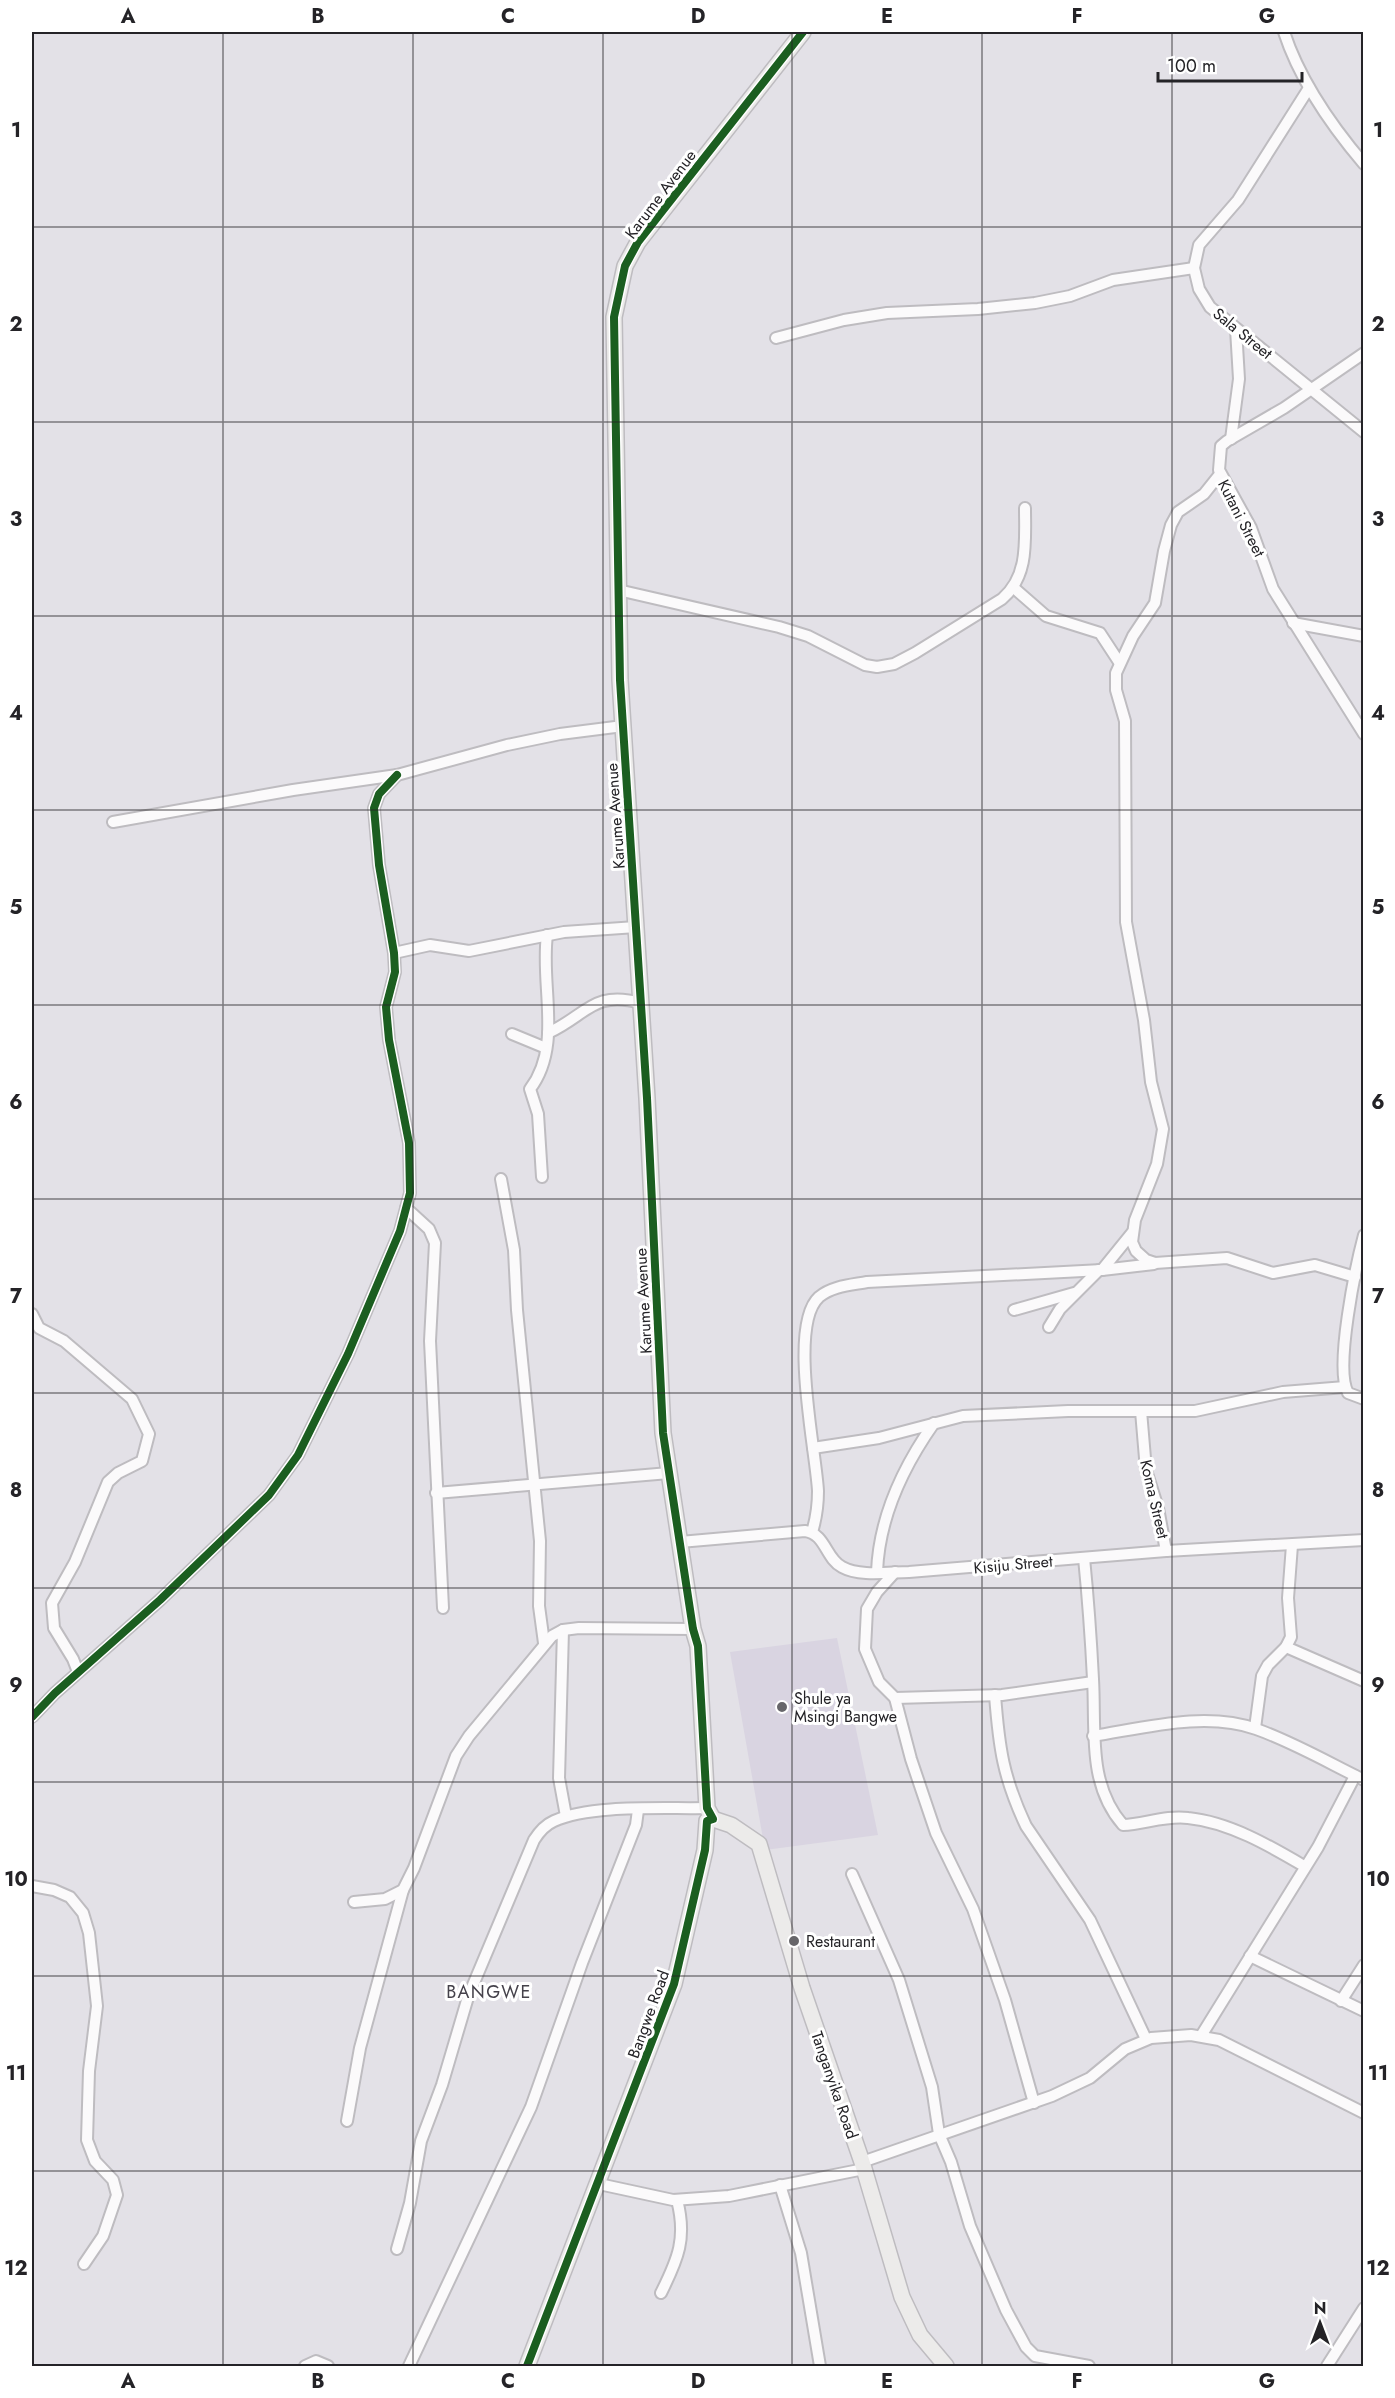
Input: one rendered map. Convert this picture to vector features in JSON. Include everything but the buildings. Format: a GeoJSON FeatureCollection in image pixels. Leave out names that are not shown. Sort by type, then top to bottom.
{"type":"FeatureCollection","features":[{"type":"Feature","properties":{"kind":"street","name":"Karume Avenue"},"geometry":{"type":"LineString","coordinates":[[698,1658],[663,1432],[641,1004],[623,726],[618,590],[614,317],[625,266],[638,242],[803,32]]}},
{"type":"Feature","properties":{"kind":"street"},"geometry":{"type":"LineString","coordinates":[[1284,32],[1309,88],[1329,120],[1364,164]]}},
{"type":"Feature","properties":{"kind":"street"},"geometry":{"type":"LineString","coordinates":[[776,338],[844,320],[887,313],[957,311],[1035,303],[1070,296],[1113,280],[1194,268],[1199,245],[1238,200],[1309,88]]}},
{"type":"Feature","properties":{"kind":"street","name":"Sala Street"},"geometry":{"type":"LineString","coordinates":[[1194,268],[1203,298],[1236,329],[1364,432]]}},
{"type":"Feature","properties":{"kind":"street"},"geometry":{"type":"LineString","coordinates":[[1231,439],[1239,380],[1236,329]]}},
{"type":"Feature","properties":{"kind":"street"},"geometry":{"type":"LineString","coordinates":[[1231,439],[1364,353]]}},
{"type":"Feature","properties":{"kind":"street","name":"Kutani Street"},"geometry":{"type":"LineString","coordinates":[[1231,439],[1221,446],[1218,458],[1220,474],[1251,528],[1273,589],[1364,734]]}},
{"type":"Feature","properties":{"kind":"street"},"geometry":{"type":"LineString","coordinates":[[1161,1263],[1146,1260],[1136,1251],[1132,1242],[1132,1233],[1157,1164],[1163,1129],[1151,1082],[1143,1009],[1126,922],[1125,721],[1116,690],[1119,662],[1155,603],[1164,551],[1176,515],[1204,494],[1220,474]]}},
{"type":"Feature","properties":{"kind":"street"},"geometry":{"type":"LineString","coordinates":[[618,590],[779,627],[808,636],[877,667],[894,664],[1002,599],[1014,588],[1023,560],[1025,507]]}},
{"type":"Feature","properties":{"kind":"street"},"geometry":{"type":"LineString","coordinates":[[1014,588],[1046,616],[1100,633],[1119,662]]}},
{"type":"Feature","properties":{"kind":"street"},"geometry":{"type":"LineString","coordinates":[[1293,623],[1364,636]]}},
{"type":"Feature","properties":{"kind":"street"},"geometry":{"type":"LineString","coordinates":[[113,822],[293,790],[397,775],[507,746],[623,726]]}},
{"type":"Feature","properties":{"kind":"street"},"geometry":{"type":"LineString","coordinates":[[32,1717],[78,1672],[239,1526],[269,1495],[298,1455],[348,1354],[400,1231],[410,1193],[409,1143],[391,1061],[386,1007],[395,972],[394,953],[379,865],[374,808],[379,794],[397,775]]}},
{"type":"Feature","properties":{"kind":"street"},"geometry":{"type":"LineString","coordinates":[[394,953],[430,945],[469,951],[547,935],[636,927]]}},
{"type":"Feature","properties":{"kind":"street"},"geometry":{"type":"LineString","coordinates":[[542,1177],[538,1114],[530,1089],[538,1080],[548,1033],[545,966],[547,935]]}},
{"type":"Feature","properties":{"kind":"street"},"geometry":{"type":"LineString","coordinates":[[548,1033],[564,1026],[597,1002],[622,998],[641,1004]]}},
{"type":"Feature","properties":{"kind":"street"},"geometry":{"type":"LineString","coordinates":[[512,1034],[528,1043],[546,1048]]}},
{"type":"Feature","properties":{"kind":"street"},"geometry":{"type":"LineString","coordinates":[[501,1179],[514,1250],[533,1485],[540,1541],[539,1606],[544,1643]]}},
{"type":"Feature","properties":{"kind":"street"},"geometry":{"type":"LineString","coordinates":[[406,1208],[429,1229],[435,1243],[430,1341],[443,1608]]}},
{"type":"Feature","properties":{"kind":"street"},"geometry":{"type":"LineString","coordinates":[[1049,1327],[1059,1309],[1100,1270],[1132,1233]]}},
{"type":"Feature","properties":{"kind":"street"},"geometry":{"type":"LineString","coordinates":[[1364,1235],[1361,1264],[1355,1277],[1346,1338],[1345,1387],[1348,1393],[1364,1399]]}},
{"type":"Feature","properties":{"kind":"street"},"geometry":{"type":"LineString","coordinates":[[680,1542],[813,1532],[818,1491],[803,1363],[808,1317],[820,1296],[833,1289],[867,1282],[1100,1270],[1227,1258],[1273,1273],[1315,1265],[1355,1277]]}},
{"type":"Feature","properties":{"kind":"street"},"geometry":{"type":"LineString","coordinates":[[1014,1310],[1075,1293]]}},
{"type":"Feature","properties":{"kind":"street"},"geometry":{"type":"LineString","coordinates":[[32,1314],[39,1328],[64,1341],[132,1399],[149,1434],[142,1461],[118,1473],[108,1482],[75,1562],[51,1603],[54,1628],[74,1659],[78,1672]]}},
{"type":"Feature","properties":{"kind":"street"},"geometry":{"type":"LineString","coordinates":[[813,1448],[879,1438],[933,1423],[979,1415],[1195,1411],[1283,1392],[1345,1387]]}},
{"type":"Feature","properties":{"kind":"street","name":"Koma Street"},"geometry":{"type":"LineString","coordinates":[[1141,1411],[1146,1470],[1158,1508],[1166,1551]]}},
{"type":"Feature","properties":{"kind":"street"},"geometry":{"type":"LineString","coordinates":[[877,1572],[880,1538],[889,1508],[910,1458],[933,1423]]}},
{"type":"Feature","properties":{"kind":"street"},"geometry":{"type":"LineString","coordinates":[[436,1493],[669,1473]]}},
{"type":"Feature","properties":{"kind":"street","name":"Kisiju Street"},"geometry":{"type":"LineString","coordinates":[[813,1532],[839,1566],[877,1572],[1166,1551],[1364,1540]]}},
{"type":"Feature","properties":{"kind":"street"},"geometry":{"type":"LineString","coordinates":[[1255,1728],[1262,1676],[1268,1665],[1286,1647],[1291,1637],[1288,1598],[1292,1545]]}},
{"type":"Feature","properties":{"kind":"street"},"geometry":{"type":"LineString","coordinates":[[1084,1558],[1093,1682],[1093,1736],[1100,1782],[1107,1803],[1123,1825],[1188,1818],[1241,1833],[1304,1866]]}},
{"type":"Feature","properties":{"kind":"street"},"geometry":{"type":"LineString","coordinates":[[895,1572],[871,1600],[864,1634],[870,1666],[879,1682],[895,1698],[911,1759],[936,1833],[973,1909],[1005,2000],[1034,2103]]}},
{"type":"Feature","properties":{"kind":"street"},"geometry":{"type":"LineString","coordinates":[[347,2121],[360,2048],[380,1967],[403,1890],[414,1868],[456,1756],[469,1736],[544,1643],[562,1630],[579,1628],[693,1629]]}},
{"type":"Feature","properties":{"kind":"street"},"geometry":{"type":"LineString","coordinates":[[562,1630],[559,1778],[566,1816]]}},
{"type":"Feature","properties":{"kind":"street"},"geometry":{"type":"LineString","coordinates":[[1286,1647],[1364,1681]]}},
{"type":"Feature","properties":{"kind":"street","name":"Bangwe Road"},"geometry":{"type":"LineString","coordinates":[[527,2367],[674,1984],[703,1861],[707,1821],[710,1814],[698,1658]]}},
{"type":"Feature","properties":{"kind":"street"},"geometry":{"type":"LineString","coordinates":[[895,1698],[995,1695],[1093,1682]]}},
{"type":"Feature","properties":{"kind":"street"},"geometry":{"type":"LineString","coordinates":[[995,1695],[1001,1761],[1020,1813],[1026,1826],[1090,1920],[1146,2039]]}},
{"type":"Feature","properties":{"kind":"street"},"geometry":{"type":"LineString","coordinates":[[1093,1736],[1175,1724],[1213,1722],[1255,1728],[1359,1778],[1201,2036]]}},
{"type":"Feature","properties":{"kind":"street"},"geometry":{"type":"LineString","coordinates":[[409,2367],[531,2107],[590,1941],[636,1825],[638,1810]]}},
{"type":"Feature","properties":{"kind":"street"},"geometry":{"type":"LineString","coordinates":[[397,2249],[410,2203],[421,2141],[442,2085],[476,1976],[534,1840],[552,1821],[566,1816],[638,1810],[710,1814]]}},
{"type":"Feature","properties":{"kind":"street","name":"Tanganyika Road"},"geometry":{"type":"LineString","coordinates":[[710,1814],[731,1825],[759,1845],[802,1988],[863,2166],[902,2297],[920,2335],[946,2367]]}},
{"type":"Feature","properties":{"kind":"street"},"geometry":{"type":"LineString","coordinates":[[852,1874],[899,1980],[932,2087],[939,2134],[951,2162],[978,2247],[1006,2310],[1026,2347],[1035,2356],[1045,2360],[1089,2367]]}},
{"type":"Feature","properties":{"kind":"street"},"geometry":{"type":"LineString","coordinates":[[32,1886],[54,1890],[70,1897],[83,1913],[89,1933],[97,2006],[89,2072],[87,2140],[95,2161],[112,2180],[117,2195],[103,2236],[84,2264]]}},
{"type":"Feature","properties":{"kind":"street"},"geometry":{"type":"LineString","coordinates":[[354,1902],[385,1899],[403,1890]]}},
{"type":"Feature","properties":{"kind":"street"},"geometry":{"type":"LineString","coordinates":[[1250,1956],[1364,2011]]}},
{"type":"Feature","properties":{"kind":"street"},"geometry":{"type":"LineString","coordinates":[[1341,2001],[1364,1965]]}},
{"type":"Feature","properties":{"kind":"street"},"geometry":{"type":"LineString","coordinates":[[599,2184],[677,2200],[729,2196],[863,2166],[939,2134],[1034,2103],[1083,2082],[1125,2049],[1146,2039],[1201,2036],[1232,2045],[1364,2113]]}},
{"type":"Feature","properties":{"kind":"street"},"geometry":{"type":"LineString","coordinates":[[780,2185],[803,2261],[820,2367]]}},
{"type":"Feature","properties":{"kind":"street"},"geometry":{"type":"LineString","coordinates":[[661,2293],[679,2256],[681,2218],[677,2200]]}},
{"type":"Feature","properties":{"kind":"street"},"geometry":{"type":"LineString","coordinates":[[1327,2367],[1364,2308]]}},
{"type":"Feature","properties":{"kind":"street"},"geometry":{"type":"LineString","coordinates":[[305,2367],[316,2361],[328,2367]]}},
{"type":"Feature","properties":{"kind":"shaded area"},"geometry":{"type":"Polygon","coordinates":[[[837,1638],[878,1835],[765,1850],[730,1652],[837,1638]]]}},
{"type":"Feature","properties":{"kind":"cycle path"},"geometry":{"type":"LineString","coordinates":[[527,2366],[674,1984],[705,1850],[707,1821],[713,1819],[707,1808],[698,1646],[693,1629],[663,1433],[647,1098],[620,680],[614,317],[625,266],[638,242],[803,32]]}},
{"type":"Feature","properties":{"kind":"cycle path"},"geometry":{"type":"LineString","coordinates":[[32,1717],[55,1693],[160,1600],[269,1495],[298,1455],[348,1354],[400,1231],[410,1193],[409,1143],[389,1040],[386,1007],[395,972],[394,953],[379,865],[374,808],[379,794],[397,775]]}},
{"type":"Feature","properties":{"kind":"place","name":"Shule ya Msingi Bangwe"},"geometry":{"type":"Point","coordinates":[782,1707]}},
{"type":"Feature","properties":{"kind":"place","name":"Restaurant"},"geometry":{"type":"Point","coordinates":[794,1941]}},
{"type":"Feature","properties":{"kind":"district","name":"BANGWE"},"geometry":{"type":"Point","coordinates":[489,1992]}}]}
